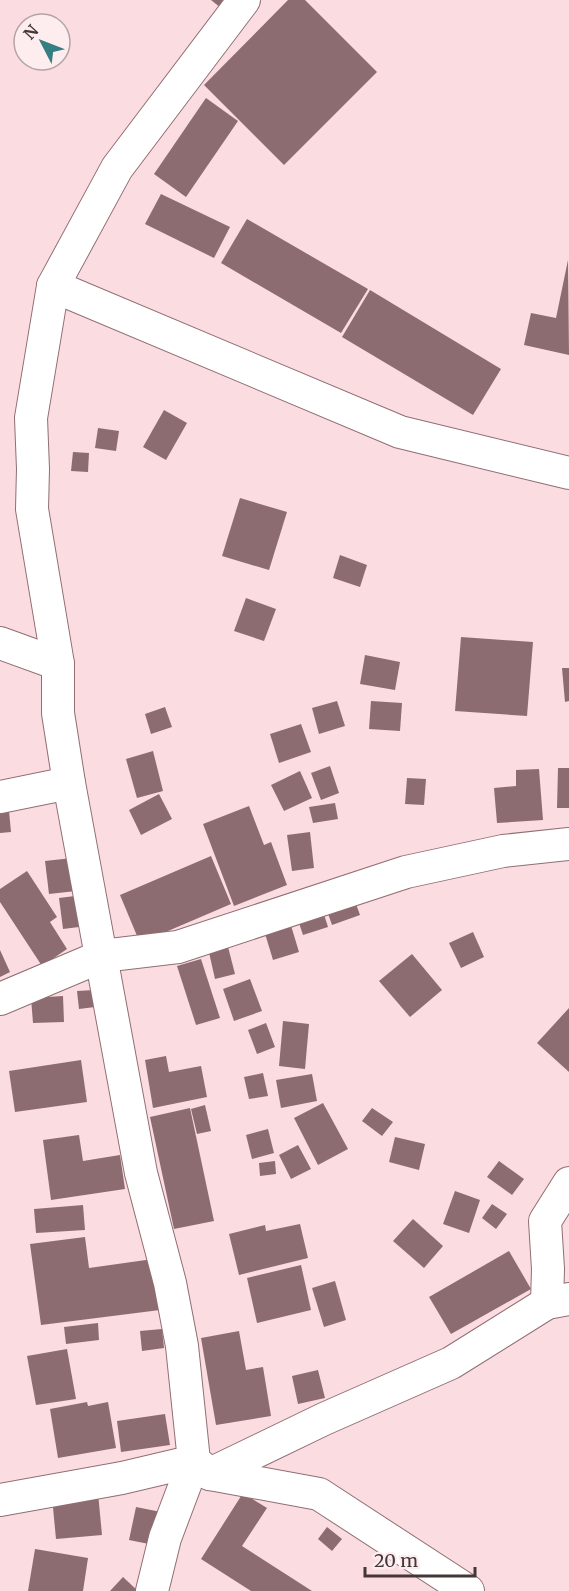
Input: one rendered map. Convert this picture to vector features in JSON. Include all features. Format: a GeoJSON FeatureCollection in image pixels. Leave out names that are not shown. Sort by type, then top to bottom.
{"type":"FeatureCollection","features":[{"type":"Feature","properties":{"kind":"street"},"geometry":{"type":"LineString","coordinates":[[152,1591],[165,1538],[202,1468],[170,1283],[141,1173],[69,783],[58,713],[58,663],[32,509],[31,418],[53,286],[117,168],[244,0]]}},
{"type":"Feature","properties":{"kind":"street"},"geometry":{"type":"LineString","coordinates":[[53,286],[400,432],[569,473]]}},
{"type":"Feature","properties":{"kind":"street"},"geometry":{"type":"LineString","coordinates":[[0,643],[58,663]]}},
{"type":"Feature","properties":{"kind":"street"},"geometry":{"type":"LineString","coordinates":[[0,797],[69,783]]}},
{"type":"Feature","properties":{"kind":"street"},"geometry":{"type":"LineString","coordinates":[[0,999],[102,956],[178,947],[406,872],[503,851],[569,844]]}},
{"type":"Feature","properties":{"kind":"street"},"geometry":{"type":"LineString","coordinates":[[0,1500],[122,1478],[202,1468],[451,1364],[558,1301],[548,1269],[545,1221],[569,1183]]}},
{"type":"Feature","properties":{"kind":"street"},"geometry":{"type":"LineString","coordinates":[[202,1468],[319,1494],[468,1591]]}},
{"type":"Feature","properties":{"kind":"building"},"geometry":{"type":"Polygon","coordinates":[[[211,0],[227,0],[221,8],[211,0]]]}},
{"type":"Feature","properties":{"kind":"building"},"geometry":{"type":"Polygon","coordinates":[[[288,0],[305,0],[377,72],[284,165],[204,85],[288,0]]]}},
{"type":"Feature","properties":{"kind":"building"},"geometry":{"type":"Polygon","coordinates":[[[206,98],[238,121],[186,197],[154,174],[206,98]]]}},
{"type":"Feature","properties":{"kind":"building"},"geometry":{"type":"Polygon","coordinates":[[[161,194],[230,227],[214,258],[145,224],[161,194]]]}},
{"type":"Feature","properties":{"kind":"building"},"geometry":{"type":"Polygon","coordinates":[[[247,219],[368,289],[341,333],[221,263],[247,219]]]}},
{"type":"Feature","properties":{"kind":"building"},"geometry":{"type":"Polygon","coordinates":[[[568,260],[569,355],[524,345],[531,313],[556,318],[568,260]]]}},
{"type":"Feature","properties":{"kind":"building"},"geometry":{"type":"Polygon","coordinates":[[[370,290],[501,369],[473,415],[342,337],[370,290]]]}},
{"type":"Feature","properties":{"kind":"building"},"geometry":{"type":"Polygon","coordinates":[[[164,410],[187,423],[166,460],[143,447],[164,410]]]}},
{"type":"Feature","properties":{"kind":"building"},"geometry":{"type":"Polygon","coordinates":[[[98,428],[119,431],[116,451],[95,448],[98,428]]]}},
{"type":"Feature","properties":{"kind":"building"},"geometry":{"type":"Polygon","coordinates":[[[73,452],[89,453],[88,472],[71,471],[73,452]]]}},
{"type":"Feature","properties":{"kind":"building"},"geometry":{"type":"Polygon","coordinates":[[[240,498],[287,512],[269,570],[222,556],[240,498]]]}},
{"type":"Feature","properties":{"kind":"building"},"geometry":{"type":"Polygon","coordinates":[[[340,555],[367,565],[360,587],[333,578],[340,555]]]}},
{"type":"Feature","properties":{"kind":"building"},"geometry":{"type":"Polygon","coordinates":[[[246,598],[276,609],[264,641],[234,631],[246,598]]]}},
{"type":"Feature","properties":{"kind":"building"},"geometry":{"type":"Polygon","coordinates":[[[461,637],[533,642],[527,716],[455,711],[461,637]]]}},
{"type":"Feature","properties":{"kind":"building"},"geometry":{"type":"Polygon","coordinates":[[[365,655],[400,662],[395,690],[360,684],[365,655]]]}},
{"type":"Feature","properties":{"kind":"building"},"geometry":{"type":"Polygon","coordinates":[[[562,668],[569,668],[569,701],[565,702],[562,668]]]}},
{"type":"Feature","properties":{"kind":"building"},"geometry":{"type":"Polygon","coordinates":[[[337,701],[345,726],[319,734],[312,708],[337,701]]]}},
{"type":"Feature","properties":{"kind":"building"},"geometry":{"type":"Polygon","coordinates":[[[371,701],[402,703],[400,731],[369,729],[371,701]]]}},
{"type":"Feature","properties":{"kind":"building"},"geometry":{"type":"Polygon","coordinates":[[[165,707],[172,727],[151,734],[145,714],[165,707]]]}},
{"type":"Feature","properties":{"kind":"building"},"geometry":{"type":"Polygon","coordinates":[[[301,724],[311,752],[279,763],[270,734],[301,724]]]}},
{"type":"Feature","properties":{"kind":"building"},"geometry":{"type":"Polygon","coordinates":[[[153,751],[163,791],[137,798],[126,759],[153,751]]]}},
{"type":"Feature","properties":{"kind":"building"},"geometry":{"type":"Polygon","coordinates":[[[330,766],[339,793],[321,800],[311,773],[330,766]]]}},
{"type":"Feature","properties":{"kind":"building"},"geometry":{"type":"Polygon","coordinates":[[[558,768],[569,768],[569,808],[557,808],[558,768]]]}},
{"type":"Feature","properties":{"kind":"building"},"geometry":{"type":"Polygon","coordinates":[[[539,769],[543,820],[497,823],[494,788],[516,786],[516,770],[539,769]]]}},
{"type":"Feature","properties":{"kind":"building"},"geometry":{"type":"Polygon","coordinates":[[[300,771],[312,798],[284,811],[271,785],[300,771]]]}},
{"type":"Feature","properties":{"kind":"building"},"geometry":{"type":"Polygon","coordinates":[[[407,778],[426,779],[424,805],[405,804],[407,778]]]}},
{"type":"Feature","properties":{"kind":"building"},"geometry":{"type":"Polygon","coordinates":[[[159,794],[172,819],[141,835],[129,810],[159,794]]]}},
{"type":"Feature","properties":{"kind":"building"},"geometry":{"type":"Polygon","coordinates":[[[335,803],[338,819],[313,823],[309,807],[335,803]]]}},
{"type":"Feature","properties":{"kind":"building"},"geometry":{"type":"Polygon","coordinates":[[[249,806],[264,845],[271,842],[287,885],[234,906],[203,824],[249,806]]]}},
{"type":"Feature","properties":{"kind":"building"},"geometry":{"type":"Polygon","coordinates":[[[9,811],[11,832],[0,833],[0,812],[9,811]]]}},
{"type":"Feature","properties":{"kind":"building"},"geometry":{"type":"Polygon","coordinates":[[[310,832],[314,868],[292,871],[287,835],[310,832]]]}},
{"type":"Feature","properties":{"kind":"building"},"geometry":{"type":"Polygon","coordinates":[[[211,856],[231,904],[140,943],[120,895],[211,856]]]}},
{"type":"Feature","properties":{"kind":"building"},"geometry":{"type":"Polygon","coordinates":[[[72,858],[76,891],[49,894],[45,861],[72,858]]]}},
{"type":"Feature","properties":{"kind":"building"},"geometry":{"type":"Polygon","coordinates":[[[27,871],[57,917],[50,922],[67,949],[42,966],[0,902],[0,889],[27,871]]]}},
{"type":"Feature","properties":{"kind":"building"},"geometry":{"type":"Polygon","coordinates":[[[352,893],[360,915],[332,925],[324,902],[352,893]]]}},
{"type":"Feature","properties":{"kind":"building"},"geometry":{"type":"Polygon","coordinates":[[[83,895],[87,926],[63,929],[59,898],[83,895]]]}},
{"type":"Feature","properties":{"kind":"building"},"geometry":{"type":"Polygon","coordinates":[[[321,905],[328,927],[303,935],[296,914],[321,905]]]}},
{"type":"Feature","properties":{"kind":"building"},"geometry":{"type":"Polygon","coordinates":[[[289,919],[299,952],[273,960],[263,927],[289,919]]]}},
{"type":"Feature","properties":{"kind":"building"},"geometry":{"type":"Polygon","coordinates":[[[473,932],[484,957],[461,968],[449,943],[473,932]]]}},
{"type":"Feature","properties":{"kind":"building"},"geometry":{"type":"Polygon","coordinates":[[[227,943],[235,974],[215,979],[208,948],[227,943]]]}},
{"type":"Feature","properties":{"kind":"building"},"geometry":{"type":"Polygon","coordinates":[[[0,950],[10,972],[0,977],[0,950]]]}},
{"type":"Feature","properties":{"kind":"building"},"geometry":{"type":"Polygon","coordinates":[[[412,954],[442,990],[410,1017],[379,981],[412,954]]]}},
{"type":"Feature","properties":{"kind":"building"},"geometry":{"type":"Polygon","coordinates":[[[201,959],[220,1018],[196,1025],[177,966],[201,959]]]}},
{"type":"Feature","properties":{"kind":"building"},"geometry":{"type":"Polygon","coordinates":[[[250,979],[262,1011],[234,1021],[223,989],[250,979]]]}},
{"type":"Feature","properties":{"kind":"building"},"geometry":{"type":"Polygon","coordinates":[[[94,990],[95,1007],[79,1009],[77,991],[94,990]]]}},
{"type":"Feature","properties":{"kind":"building"},"geometry":{"type":"Polygon","coordinates":[[[63,996],[64,1022],[33,1023],[31,998],[63,996]]]}},
{"type":"Feature","properties":{"kind":"building"},"geometry":{"type":"Polygon","coordinates":[[[569,1008],[569,1072],[537,1043],[569,1008]]]}},
{"type":"Feature","properties":{"kind":"building"},"geometry":{"type":"Polygon","coordinates":[[[283,1021],[309,1024],[305,1069],[279,1066],[283,1021]]]}},
{"type":"Feature","properties":{"kind":"building"},"geometry":{"type":"Polygon","coordinates":[[[266,1023],[275,1047],[257,1054],[248,1030],[266,1023]]]}},
{"type":"Feature","properties":{"kind":"building"},"geometry":{"type":"Polygon","coordinates":[[[166,1056],[169,1072],[201,1066],[207,1097],[153,1108],[145,1060],[166,1056]]]}},
{"type":"Feature","properties":{"kind":"building"},"geometry":{"type":"Polygon","coordinates":[[[81,1060],[87,1102],[15,1112],[9,1071],[81,1060]]]}},
{"type":"Feature","properties":{"kind":"building"},"geometry":{"type":"Polygon","coordinates":[[[263,1073],[268,1096],[249,1099],[244,1077],[263,1073]]]}},
{"type":"Feature","properties":{"kind":"building"},"geometry":{"type":"Polygon","coordinates":[[[312,1074],[317,1101],[281,1108],[276,1080],[312,1074]]]}},
{"type":"Feature","properties":{"kind":"building"},"geometry":{"type":"Polygon","coordinates":[[[323,1103],[348,1149],[318,1165],[294,1118],[323,1103]]]}},
{"type":"Feature","properties":{"kind":"building"},"geometry":{"type":"Polygon","coordinates":[[[205,1105],[211,1131],[197,1134],[191,1109],[205,1105]]]}},
{"type":"Feature","properties":{"kind":"building"},"geometry":{"type":"Polygon","coordinates":[[[190,1108],[214,1221],[174,1229],[150,1117],[190,1108]]]}},
{"type":"Feature","properties":{"kind":"building"},"geometry":{"type":"Polygon","coordinates":[[[372,1108],[393,1122],[382,1136],[362,1121],[372,1108]]]}},
{"type":"Feature","properties":{"kind":"building"},"geometry":{"type":"Polygon","coordinates":[[[268,1129],[274,1153],[252,1159],[246,1135],[268,1129]]]}},
{"type":"Feature","properties":{"kind":"building"},"geometry":{"type":"Polygon","coordinates":[[[79,1135],[83,1161],[120,1155],[125,1189],[51,1200],[43,1140],[79,1135]]]}},
{"type":"Feature","properties":{"kind":"building"},"geometry":{"type":"Polygon","coordinates":[[[395,1137],[425,1144],[419,1170],[389,1162],[395,1137]]]}},
{"type":"Feature","properties":{"kind":"building"},"geometry":{"type":"Polygon","coordinates":[[[298,1145],[311,1169],[291,1179],[279,1155],[298,1145]]]}},
{"type":"Feature","properties":{"kind":"building"},"geometry":{"type":"Polygon","coordinates":[[[275,1161],[276,1174],[260,1176],[259,1163],[275,1161]]]}},
{"type":"Feature","properties":{"kind":"building"},"geometry":{"type":"Polygon","coordinates":[[[499,1161],[524,1179],[512,1195],[487,1177],[499,1161]]]}},
{"type":"Feature","properties":{"kind":"building"},"geometry":{"type":"Polygon","coordinates":[[[455,1191],[480,1200],[469,1233],[443,1224],[455,1191]]]}},
{"type":"Feature","properties":{"kind":"building"},"geometry":{"type":"Polygon","coordinates":[[[492,1204],[507,1214],[496,1229],[482,1218],[492,1204]]]}},
{"type":"Feature","properties":{"kind":"building"},"geometry":{"type":"Polygon","coordinates":[[[83,1205],[85,1230],[36,1233],[34,1209],[83,1205]]]}},
{"type":"Feature","properties":{"kind":"building"},"geometry":{"type":"Polygon","coordinates":[[[413,1219],[443,1246],[424,1268],[393,1241],[413,1219]]]}},
{"type":"Feature","properties":{"kind":"building"},"geometry":{"type":"Polygon","coordinates":[[[300,1224],[308,1258],[239,1275],[229,1234],[265,1225],[266,1231],[300,1224]]]}},
{"type":"Feature","properties":{"kind":"building"},"geometry":{"type":"Polygon","coordinates":[[[85,1237],[89,1268],[153,1259],[160,1310],[41,1325],[30,1244],[85,1237]]]}},
{"type":"Feature","properties":{"kind":"building"},"geometry":{"type":"Polygon","coordinates":[[[509,1251],[531,1289],[451,1334],[429,1297],[509,1251]]]}},
{"type":"Feature","properties":{"kind":"building"},"geometry":{"type":"Polygon","coordinates":[[[301,1265],[311,1310],[257,1323],[247,1278],[301,1265]]]}},
{"type":"Feature","properties":{"kind":"building"},"geometry":{"type":"Polygon","coordinates":[[[335,1281],[346,1320],[324,1327],[312,1288],[335,1281]]]}},
{"type":"Feature","properties":{"kind":"building"},"geometry":{"type":"Polygon","coordinates":[[[98,1323],[99,1340],[66,1344],[64,1327],[98,1323]]]}},
{"type":"Feature","properties":{"kind":"building"},"geometry":{"type":"Polygon","coordinates":[[[162,1329],[164,1348],[142,1351],[140,1331],[162,1329]]]}},
{"type":"Feature","properties":{"kind":"building"},"geometry":{"type":"Polygon","coordinates":[[[239,1331],[246,1370],[263,1367],[271,1416],[216,1425],[201,1338],[239,1331]]]}},
{"type":"Feature","properties":{"kind":"building"},"geometry":{"type":"Polygon","coordinates":[[[67,1349],[76,1399],[36,1405],[27,1356],[67,1349]]]}},
{"type":"Feature","properties":{"kind":"building"},"geometry":{"type":"Polygon","coordinates":[[[318,1370],[325,1398],[298,1404],[292,1376],[318,1370]]]}},
{"type":"Feature","properties":{"kind":"building"},"geometry":{"type":"Polygon","coordinates":[[[87,1402],[88,1406],[108,1402],[116,1448],[58,1458],[50,1409],[87,1402]]]}},
{"type":"Feature","properties":{"kind":"building"},"geometry":{"type":"Polygon","coordinates":[[[165,1414],[170,1445],[121,1452],[117,1421],[165,1414]]]}},
{"type":"Feature","properties":{"kind":"building"},"geometry":{"type":"Polygon","coordinates":[[[98,1493],[102,1535],[56,1539],[52,1497],[98,1493]]]}},
{"type":"Feature","properties":{"kind":"building"},"geometry":{"type":"Polygon","coordinates":[[[243,1493],[267,1508],[242,1546],[312,1591],[251,1591],[201,1559],[243,1493]]]}},
{"type":"Feature","properties":{"kind":"building"},"geometry":{"type":"Polygon","coordinates":[[[136,1507],[166,1513],[159,1546],[129,1540],[136,1507]]]}},
{"type":"Feature","properties":{"kind":"building"},"geometry":{"type":"Polygon","coordinates":[[[327,1527],[342,1539],[332,1551],[318,1539],[327,1527]]]}},
{"type":"Feature","properties":{"kind":"building"},"geometry":{"type":"Polygon","coordinates":[[[35,1549],[88,1558],[83,1591],[28,1591],[35,1549]]]}},
{"type":"Feature","properties":{"kind":"building"},"geometry":{"type":"Polygon","coordinates":[[[123,1577],[138,1591],[110,1591],[123,1577]]]}}]}
